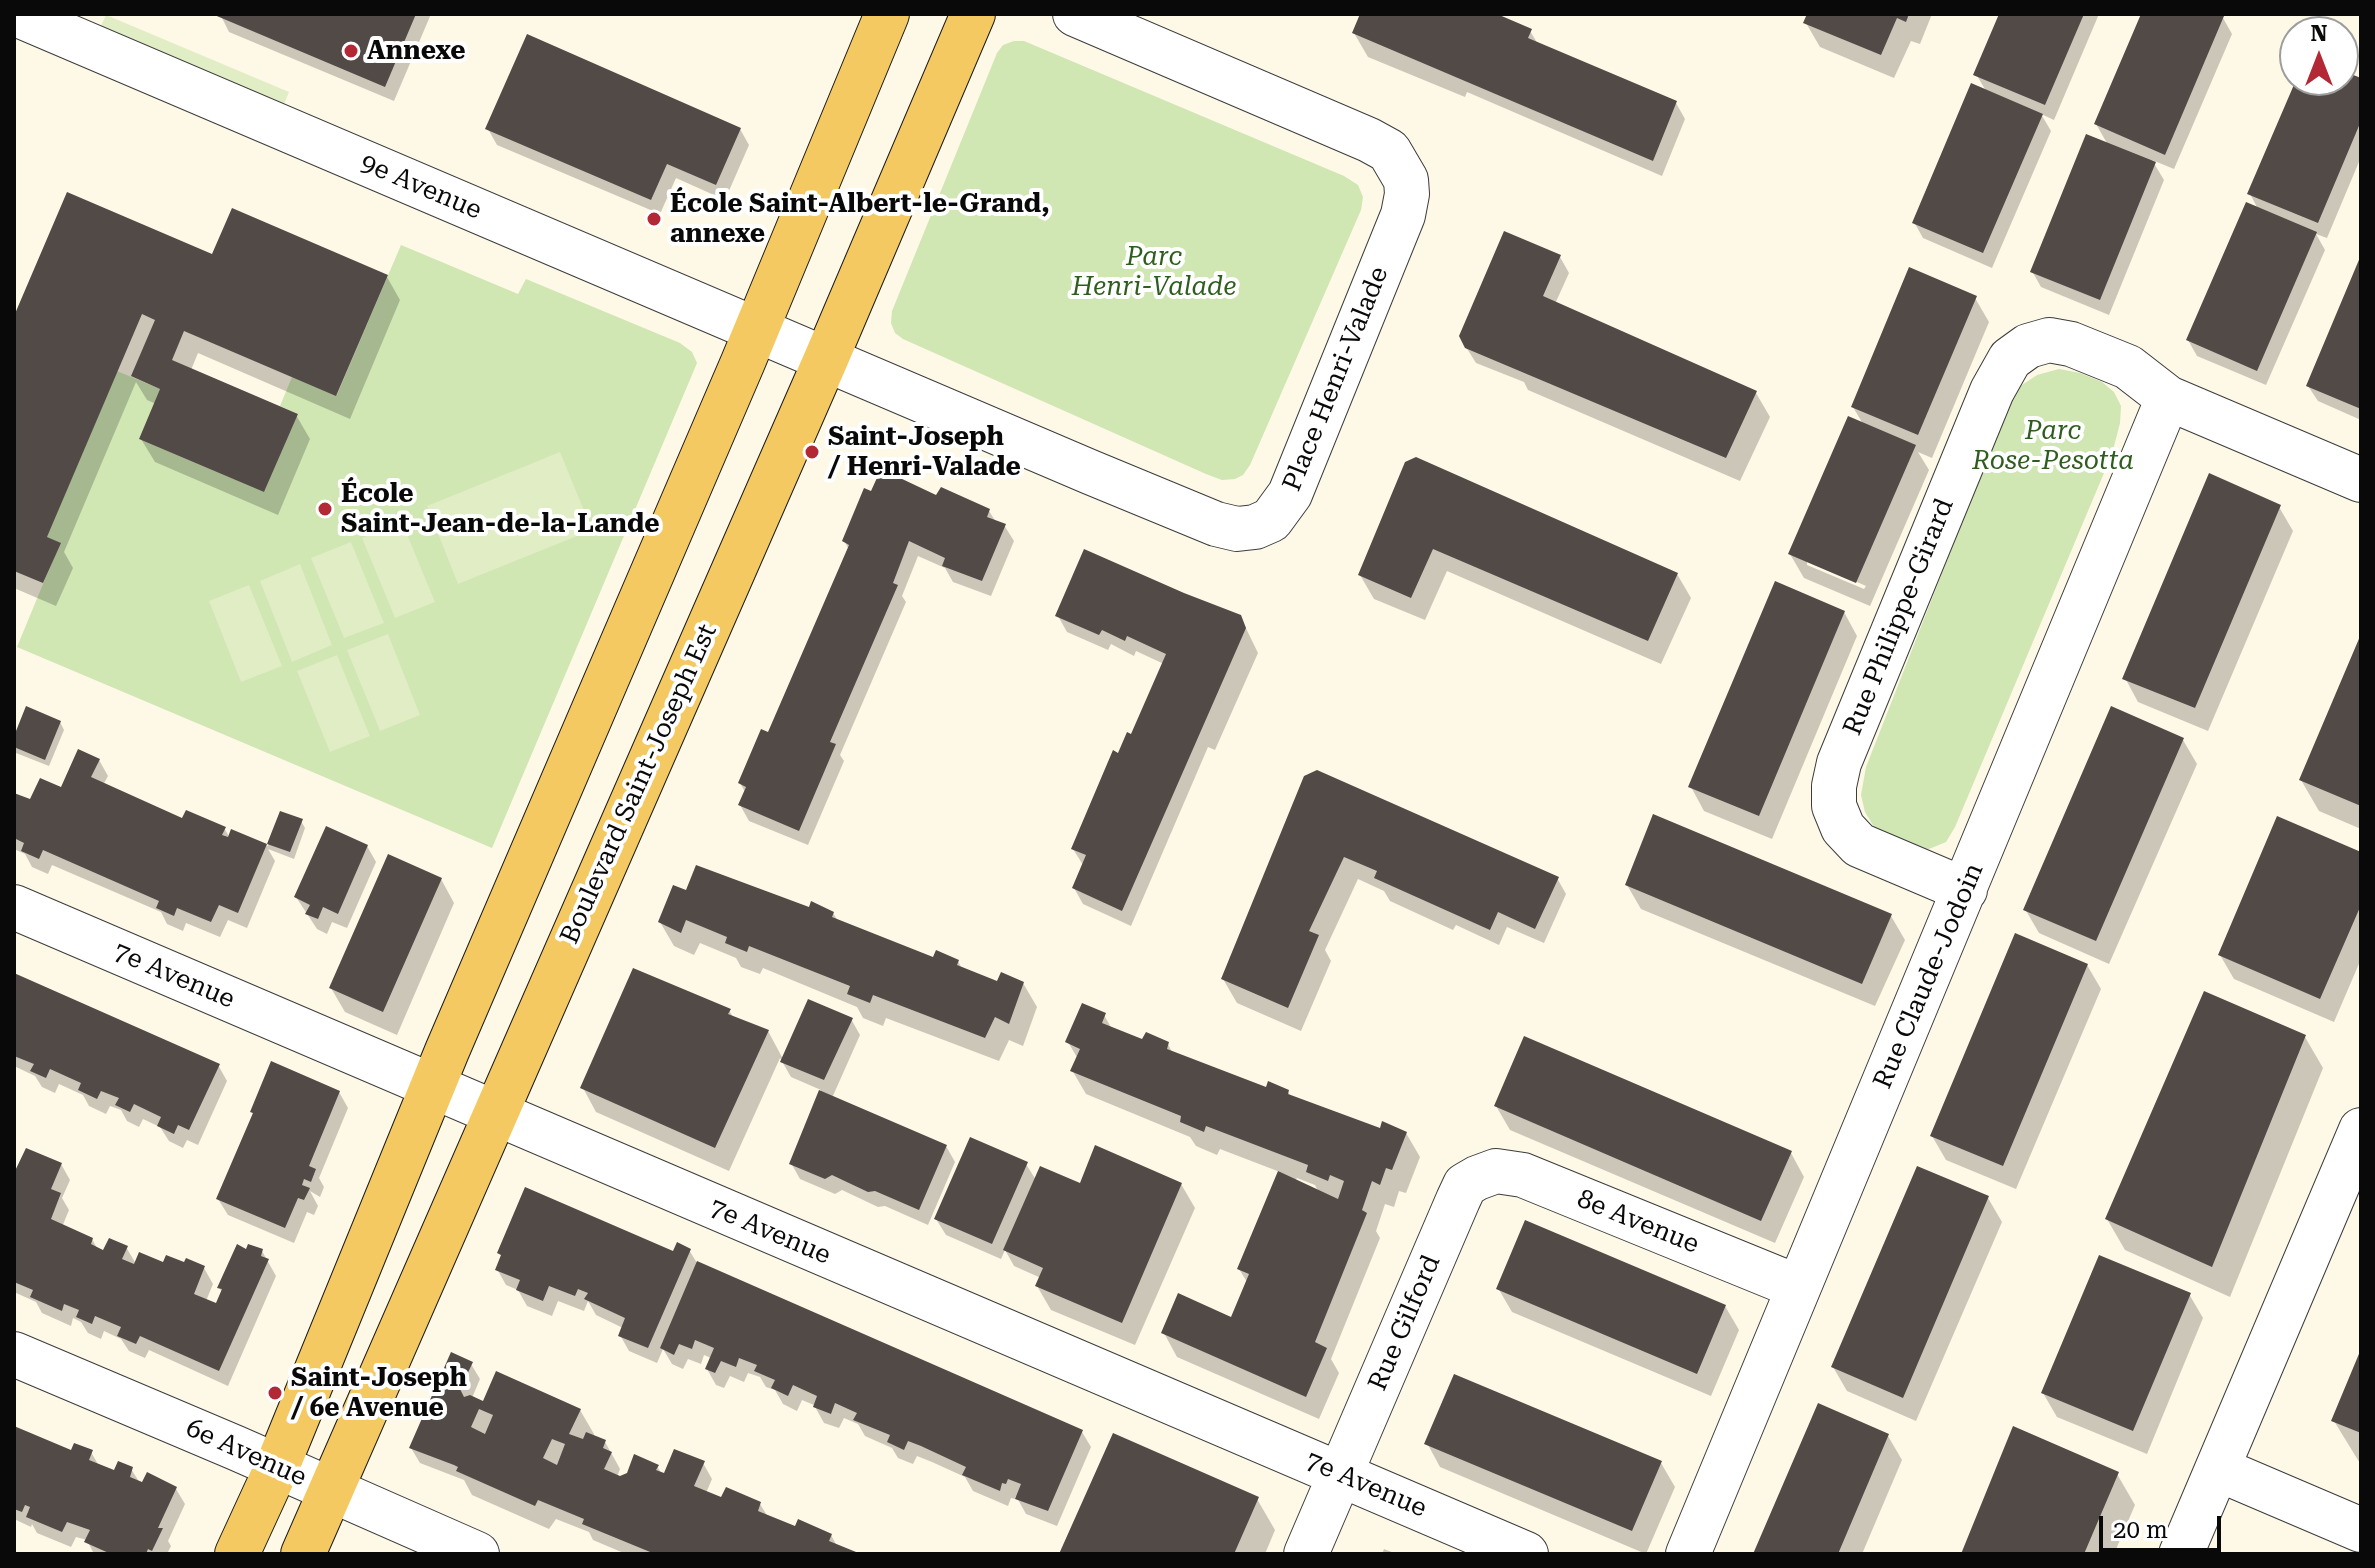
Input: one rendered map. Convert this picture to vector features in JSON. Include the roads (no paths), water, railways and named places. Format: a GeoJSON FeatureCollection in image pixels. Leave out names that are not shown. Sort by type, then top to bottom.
{"type":"FeatureCollection","features":[{"type":"Feature","properties":{"kind":"main road"},"geometry":{"type":"LineString","coordinates":[[237,1554],[277,1467],[431,1088],[757,329],[887,14]]}},
{"type":"Feature","properties":{"kind":"main road","name":"Boulevard Saint-Joseph Est"},"geometry":{"type":"LineString","coordinates":[[303,1554],[826,359],[973,14]]}},
{"type":"Feature","properties":{"kind":"street","name":"9e Avenue"},"geometry":{"type":"LineString","coordinates":[[16,14],[826,359]]}},
{"type":"Feature","properties":{"kind":"street","name":"Place Henri-Valade"},"geometry":{"type":"LineString","coordinates":[[826,359],[1216,524],[1237,529],[1255,527],[1271,520],[1282,509],[1403,215],[1407,194],[1401,168],[1389,151],[1369,140],[1075,14]]}},
{"type":"Feature","properties":{"kind":"street","name":"Rue Philippe-Girard"},"geometry":{"type":"LineString","coordinates":[[1965,890],[1859,845],[1843,828],[1834,806],[1834,786],[1839,763],[1992,391],[2010,359],[2028,346],[2049,340],[2071,344],[2128,367],[2168,398],[2361,480]]}},
{"type":"Feature","properties":{"kind":"street","name":"Rue Claude-Jodoin"},"geometry":{"type":"LineString","coordinates":[[1688,1554],[2168,398]]}},
{"type":"Feature","properties":{"kind":"street","name":"7e Avenue"},"geometry":{"type":"LineString","coordinates":[[14,907],[1526,1554]]}},
{"type":"Feature","properties":{"kind":"street"},"geometry":{"type":"LineString","coordinates":[[2181,1554],[2361,1130]]}},
{"type":"Feature","properties":{"kind":"street","name":"8e Avenue"},"geometry":{"type":"LineString","coordinates":[[1477,1178],[1496,1171],[1523,1175],[1798,1287]]}},
{"type":"Feature","properties":{"kind":"street","name":"Rue Gilford"},"geometry":{"type":"LineString","coordinates":[[1341,1475],[1458,1200],[1465,1185],[1477,1178]]}},
{"type":"Feature","properties":{"kind":"street","name":"6e Avenue"},"geometry":{"type":"LineString","coordinates":[[14,1354],[477,1554]]}},
{"type":"Feature","properties":{"kind":"street"},"geometry":{"type":"LineString","coordinates":[[2218,1469],[2361,1530]]}},
{"type":"Feature","properties":{"kind":"street"},"geometry":{"type":"LineString","coordinates":[[1306,1554],[1341,1475]]}},
{"type":"Feature","properties":{"kind":"place","name":"Annexe"},"geometry":{"type":"Point","coordinates":[351,51]}},
{"type":"Feature","properties":{"kind":"place","name":"École Saint-Albert-le-Grand, annexe"},"geometry":{"type":"Point","coordinates":[654,219]}},
{"type":"Feature","properties":{"kind":"place","name":"Saint-Joseph / Henri-Valade"},"geometry":{"type":"Point","coordinates":[812,452]}},
{"type":"Feature","properties":{"kind":"place","name":"École Saint-Jean-de-la-Lande"},"geometry":{"type":"Point","coordinates":[325,509]}},
{"type":"Feature","properties":{"kind":"place","name":"Saint-Joseph / 6e Avenue"},"geometry":{"type":"Point","coordinates":[275,1393]}},
{"type":"Feature","properties":{"kind":"park label","name":"Parc Henri-Valade"},"geometry":{"type":"Point","coordinates":[1154,272]}},
{"type":"Feature","properties":{"kind":"park label","name":"Parc Rose-Pesotta"},"geometry":{"type":"Point","coordinates":[2053,446]}}]}
